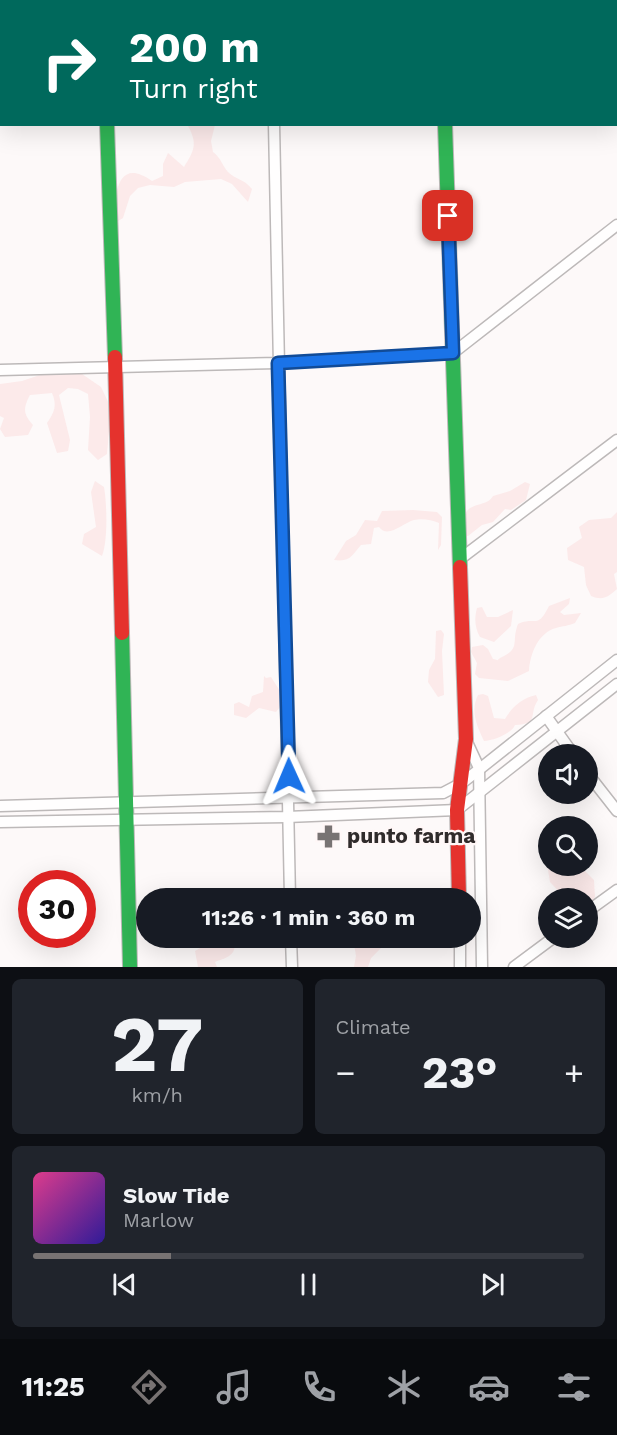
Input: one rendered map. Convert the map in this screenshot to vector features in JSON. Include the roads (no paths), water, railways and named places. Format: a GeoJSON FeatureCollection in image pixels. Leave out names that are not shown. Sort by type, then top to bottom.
{"type":"FeatureCollection","features":[{"type":"Feature","properties":{"kind":"street"},"geometry":{"type":"LineString","coordinates":[[107,126],[116,367],[130,967]]}},
{"type":"Feature","properties":{"kind":"street"},"geometry":{"type":"LineString","coordinates":[[274,126],[290,888]]}},
{"type":"Feature","properties":{"kind":"street"},"geometry":{"type":"LineString","coordinates":[[445,126],[466,739],[457,810],[459,888]]}},
{"type":"Feature","properties":{"kind":"street"},"geometry":{"type":"LineString","coordinates":[[0,370],[278,363],[453,353],[617,225]]}},
{"type":"Feature","properties":{"kind":"street"},"geometry":{"type":"LineString","coordinates":[[460,558],[617,440]]}},
{"type":"Feature","properties":{"kind":"street"},"geometry":{"type":"LineString","coordinates":[[0,806],[443,794],[462,783],[617,660]]}},
{"type":"Feature","properties":{"kind":"street"},"geometry":{"type":"LineString","coordinates":[[0,822],[287,817],[457,810],[617,684]]}},
{"type":"Feature","properties":{"kind":"street"},"geometry":{"type":"LineString","coordinates":[[546,716],[555,733],[564,744]]}},
{"type":"Feature","properties":{"kind":"street"},"geometry":{"type":"LineString","coordinates":[[466,739],[480,768],[478,795],[482,967]]}},
{"type":"Feature","properties":{"kind":"street"},"geometry":{"type":"LineString","coordinates":[[598,787],[617,811]]}},
{"type":"Feature","properties":{"kind":"street"},"geometry":{"type":"LineString","coordinates":[[598,904],[617,890]]}},
{"type":"Feature","properties":{"kind":"street"},"geometry":{"type":"LineString","coordinates":[[291,948],[292,967]]}},
{"type":"Feature","properties":{"kind":"street"},"geometry":{"type":"LineString","coordinates":[[460,948],[460,967]]}},
{"type":"Feature","properties":{"kind":"street"},"geometry":{"type":"LineString","coordinates":[[514,967],[540,948]]}},
{"type":"Feature","properties":{"kind":"place","name":"punto farma"},"geometry":{"type":"Point","coordinates":[329,836]}}]}
